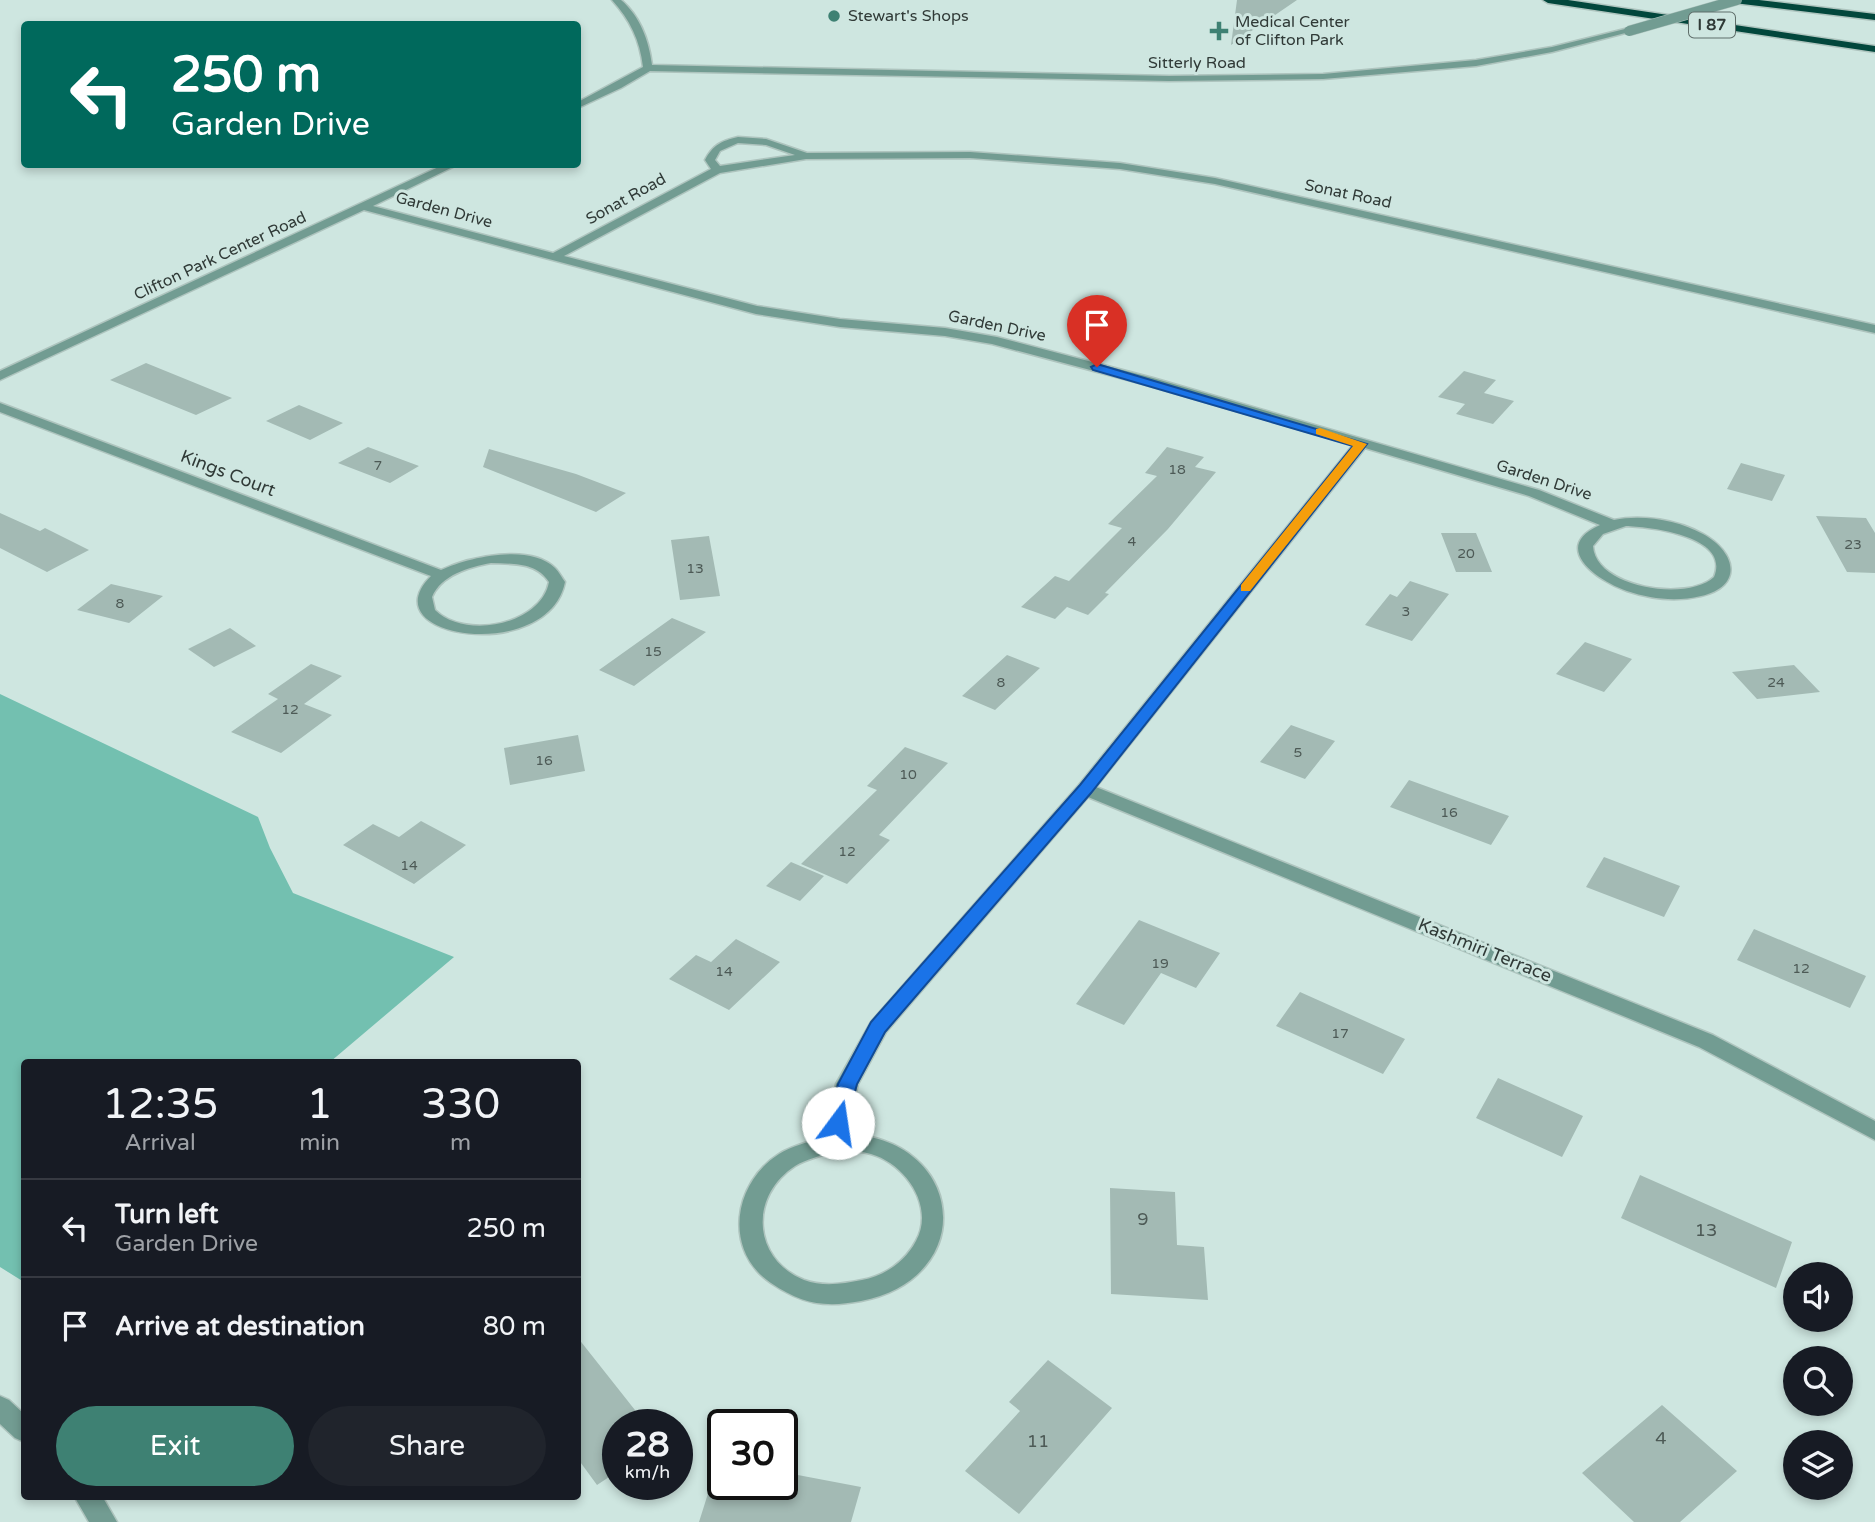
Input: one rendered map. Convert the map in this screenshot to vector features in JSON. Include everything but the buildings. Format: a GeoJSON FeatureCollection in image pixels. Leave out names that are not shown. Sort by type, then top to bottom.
{"type":"FeatureCollection","features":[{"type":"Feature","properties":{"kind":"highway","name":"I 87"},"geometry":{"type":"LineString","coordinates":[[1549,0],[1875,49]]}},
{"type":"Feature","properties":{"kind":"highway","name":"I 87"},"geometry":{"type":"LineString","coordinates":[[1735,0],[1875,17]]}},
{"type":"Feature","properties":{"kind":"street"},"geometry":{"type":"LineString","coordinates":[[581,104],[648,68],[646,52],[629,12],[616,0]]}},
{"type":"Feature","properties":{"kind":"street","name":"Sitterly Road"},"geometry":{"type":"LineString","coordinates":[[648,68],[1113,79],[1333,77],[1464,67],[1544,53],[1735,0]]}},
{"type":"Feature","properties":{"kind":"street","name":"Sonat Road"},"geometry":{"type":"LineString","coordinates":[[716,170],[710,160],[712,152],[719,147],[743,141],[775,143],[806,156]]}},
{"type":"Feature","properties":{"kind":"street","name":"Sonat Road"},"geometry":{"type":"LineString","coordinates":[[552,258],[716,170],[806,156],[970,155],[1064,161],[1171,173],[1522,248],[1875,329]]}},
{"type":"Feature","properties":{"kind":"street","name":"Clifton Park Center Road"},"geometry":{"type":"LineString","coordinates":[[0,376],[446,168]]}},
{"type":"Feature","properties":{"kind":"street","name":"Garden Drive"},"geometry":{"type":"LineString","coordinates":[[364,207],[756,310],[840,323],[945,332],[993,340],[1148,381],[1534,493],[1611,524],[1651,523],[1693,535],[1706,542],[1723,560],[1725,569],[1722,578],[1704,590],[1672,595],[1652,593],[1615,581],[1601,573],[1584,553],[1584,544],[1589,535],[1611,524]]}},
{"type":"Feature","properties":{"kind":"street","name":"Kings Court"},"geometry":{"type":"LineString","coordinates":[[0,407],[442,575]]}},
{"type":"Feature","properties":{"kind":"street"},"geometry":{"type":"LineString","coordinates":[[833,1142],[847,1084],[878,1027],[1085,789],[1361,444]]}},
{"type":"Feature","properties":{"kind":"street"},"geometry":{"type":"LineString","coordinates":[[518,559],[551,571],[557,580],[558,590],[554,601],[544,611],[521,622],[494,629],[456,628],[441,623],[425,606],[425,595],[442,575],[473,561],[518,559]]}},
{"type":"Feature","properties":{"kind":"street","name":"Kashmiri Terrace"},"geometry":{"type":"LineString","coordinates":[[1085,789],[1706,1041],[1875,1131]]}},
{"type":"Feature","properties":{"kind":"street"},"geometry":{"type":"LineString","coordinates":[[833,1142],[875,1145],[908,1162],[931,1196],[933,1227],[919,1257],[887,1284],[862,1293],[825,1295],[799,1289],[768,1269],[760,1259],[749,1234],[752,1199],[768,1173],[804,1149],[833,1142]]}},
{"type":"Feature","properties":{"kind":"street"},"geometry":{"type":"LineString","coordinates":[[0,1408],[21,1427]]}},
{"type":"Feature","properties":{"kind":"street"},"geometry":{"type":"LineString","coordinates":[[90,1500],[104,1522]]}},
{"type":"Feature","properties":{"kind":"green space"},"geometry":{"type":"Polygon","coordinates":[[[0,694],[258,817],[293,893],[454,957],[334,1059],[21,1059],[21,1280],[0,1267],[0,694]]]}},
{"type":"Feature","properties":{"kind":"slow traffic"},"geometry":{"type":"LineString","coordinates":[[1245,588],[1361,444],[1320,432]]}},
{"type":"Feature","properties":{"kind":"place","name":"Stewart's Shops"},"geometry":{"type":"Point","coordinates":[834,16]}},
{"type":"Feature","properties":{"kind":"place","name":"Medical Center of Clifton Park"},"geometry":{"type":"Point","coordinates":[1219,31]}},
{"type":"Feature","properties":{"kind":"route"},"geometry":{"type":"LineString","coordinates":[[838,1123],[847,1084],[878,1027],[1085,789],[1361,444],[1097,367]]}}]}
